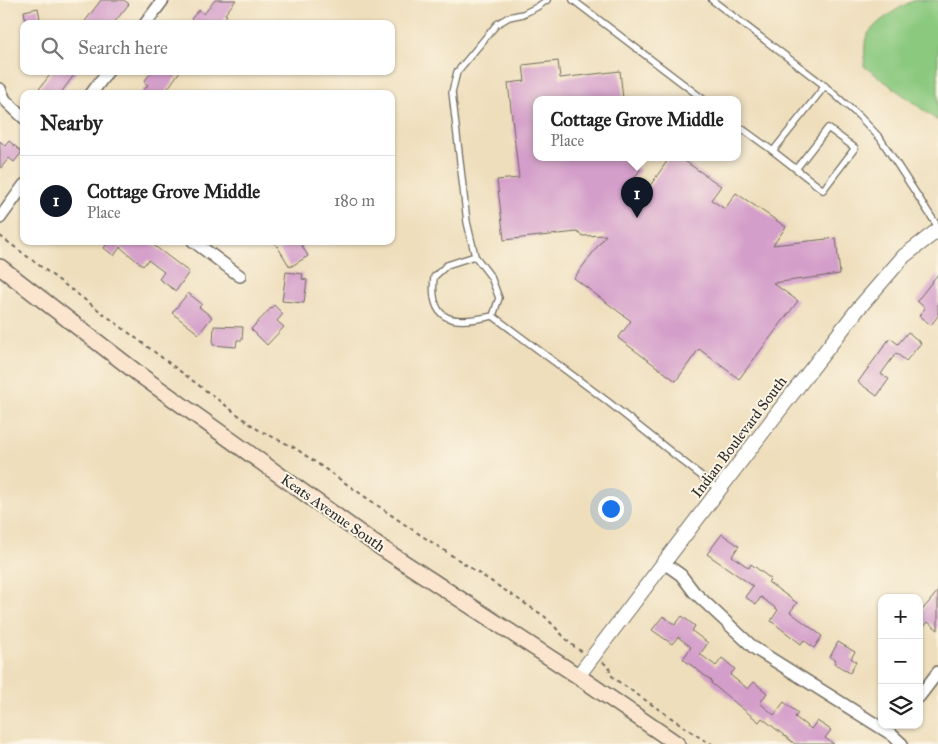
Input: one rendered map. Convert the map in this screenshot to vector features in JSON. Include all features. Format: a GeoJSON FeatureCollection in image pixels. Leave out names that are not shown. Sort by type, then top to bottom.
{"type":"FeatureCollection","features":[{"type":"Feature","properties":{"kind":"main road","name":"Keats Avenue South"},"geometry":{"type":"LineString","coordinates":[[0,268],[140,375],[374,543],[578,676],[677,744]]}},
{"type":"Feature","properties":{"kind":"street"},"geometry":{"type":"LineString","coordinates":[[148,20],[163,0]]}},
{"type":"Feature","properties":{"kind":"street"},"geometry":{"type":"LineString","coordinates":[[94,90],[105,75]]}},
{"type":"Feature","properties":{"kind":"street"},"geometry":{"type":"LineString","coordinates":[[0,89],[5,100],[20,114]]}},
{"type":"Feature","properties":{"kind":"street"},"geometry":{"type":"LineString","coordinates":[[0,218],[20,191]]}},
{"type":"Feature","properties":{"kind":"street","name":"Indian Boulevard South"},"geometry":{"type":"LineString","coordinates":[[578,676],[858,309],[904,256],[938,228]]}},
{"type":"Feature","properties":{"kind":"street"},"geometry":{"type":"LineString","coordinates":[[199,245],[240,276]]}},
{"type":"Feature","properties":{"kind":"street"},"geometry":{"type":"LineString","coordinates":[[664,563],[681,575],[694,592],[754,648],[894,730],[902,744]]}},
{"type":"Feature","properties":{"kind":"street"},"geometry":{"type":"LineString","coordinates":[[923,692],[938,672]]}},
{"type":"Feature","properties":{"kind":"lane"},"geometry":{"type":"LineString","coordinates":[[493,316],[499,298],[491,277],[475,256],[466,213],[452,92],[454,79],[457,72],[497,24],[509,17],[523,14],[547,0]]}},
{"type":"Feature","properties":{"kind":"lane"},"geometry":{"type":"LineString","coordinates":[[573,0],[699,96]]}},
{"type":"Feature","properties":{"kind":"lane"},"geometry":{"type":"LineString","coordinates":[[712,0],[825,86],[859,116],[880,138],[938,228]]}},
{"type":"Feature","properties":{"kind":"lane"},"geometry":{"type":"LineString","coordinates":[[773,150],[825,86]]}},
{"type":"Feature","properties":{"kind":"lane"},"geometry":{"type":"LineString","coordinates":[[741,128],[773,150],[823,190],[855,148],[828,128],[796,168]]}},
{"type":"Feature","properties":{"kind":"lane"},"geometry":{"type":"LineString","coordinates":[[475,256],[447,266],[434,277],[432,295],[436,307],[447,317],[458,321],[472,321],[493,316]]}},
{"type":"Feature","properties":{"kind":"lane"},"geometry":{"type":"LineString","coordinates":[[493,316],[607,401],[720,490]]}},
{"type":"Feature","properties":{"kind":"path"},"geometry":{"type":"LineString","coordinates":[[0,236],[257,429],[295,448],[407,526],[544,616],[554,624],[577,650],[595,654],[620,682],[712,744]]}},
{"type":"Feature","properties":{"kind":"green space"},"geometry":{"type":"Polygon","coordinates":[[[915,0],[938,0],[938,121],[864,66],[865,41],[869,33],[887,16],[915,0]]]}},
{"type":"Feature","properties":{"kind":"building"},"geometry":{"type":"Polygon","coordinates":[[[101,0],[124,0],[129,4],[116,20],[86,20],[101,0]]]}},
{"type":"Feature","properties":{"kind":"building"},"geometry":{"type":"Polygon","coordinates":[[[215,0],[236,0],[225,14],[227,15],[223,20],[191,19],[199,10],[204,14],[215,0]]]}},
{"type":"Feature","properties":{"kind":"building"},"geometry":{"type":"Polygon","coordinates":[[[38,8],[40,20],[25,20],[24,11],[38,8]]]}},
{"type":"Feature","properties":{"kind":"building"},"geometry":{"type":"Polygon","coordinates":[[[558,61],[560,78],[620,71],[623,96],[533,96],[533,161],[630,161],[640,170],[633,180],[647,190],[667,161],[685,161],[721,186],[711,200],[725,209],[736,193],[786,227],[773,245],[836,238],[840,274],[773,283],[798,301],[739,379],[699,349],[676,381],[618,338],[631,321],[574,278],[606,235],[583,236],[577,232],[504,240],[497,180],[519,178],[508,83],[525,81],[523,65],[558,61]]]}},
{"type":"Feature","properties":{"kind":"building"},"geometry":{"type":"Polygon","coordinates":[[[50,75],[74,75],[63,90],[39,89],[50,75]]]}},
{"type":"Feature","properties":{"kind":"building"},"geometry":{"type":"Polygon","coordinates":[[[149,75],[177,75],[167,90],[144,90],[148,85],[144,82],[149,75]]]}},
{"type":"Feature","properties":{"kind":"building"},"geometry":{"type":"Polygon","coordinates":[[[0,141],[5,146],[9,141],[20,150],[20,154],[14,162],[9,158],[0,169],[0,141]]]}},
{"type":"Feature","properties":{"kind":"building"},"geometry":{"type":"Polygon","coordinates":[[[106,245],[153,245],[189,272],[176,291],[159,279],[164,272],[148,260],[143,266],[120,247],[114,256],[104,248],[106,245]]]}},
{"type":"Feature","properties":{"kind":"building"},"geometry":{"type":"Polygon","coordinates":[[[276,245],[301,245],[308,256],[290,267],[276,245]]]}},
{"type":"Feature","properties":{"kind":"building"},"geometry":{"type":"Polygon","coordinates":[[[286,272],[303,274],[302,279],[307,280],[304,303],[282,301],[286,272]]]}},
{"type":"Feature","properties":{"kind":"building"},"geometry":{"type":"Polygon","coordinates":[[[938,274],[938,316],[931,325],[919,316],[925,308],[917,301],[938,274]]]}},
{"type":"Feature","properties":{"kind":"building"},"geometry":{"type":"Polygon","coordinates":[[[188,293],[202,304],[199,307],[212,317],[199,334],[172,313],[188,293]]]}},
{"type":"Feature","properties":{"kind":"building"},"geometry":{"type":"Polygon","coordinates":[[[274,305],[283,314],[277,321],[284,327],[267,345],[251,329],[274,305]]]}},
{"type":"Feature","properties":{"kind":"building"},"geometry":{"type":"Polygon","coordinates":[[[214,326],[243,327],[242,340],[237,340],[236,347],[213,345],[214,326]]]}},
{"type":"Feature","properties":{"kind":"building"},"geometry":{"type":"Polygon","coordinates":[[[908,332],[921,343],[906,361],[896,353],[881,374],[889,379],[877,396],[858,382],[890,338],[898,344],[908,332]]]}},
{"type":"Feature","properties":{"kind":"building"},"geometry":{"type":"Polygon","coordinates":[[[722,534],[739,546],[732,556],[749,568],[751,564],[771,579],[768,582],[797,603],[790,612],[822,636],[814,648],[804,640],[801,644],[771,621],[778,610],[761,597],[756,604],[745,597],[753,586],[707,554],[722,534]]]}},
{"type":"Feature","properties":{"kind":"building"},"geometry":{"type":"Polygon","coordinates":[[[938,591],[938,630],[928,622],[923,628],[923,609],[938,591]]]}},
{"type":"Feature","properties":{"kind":"building"},"geometry":{"type":"Polygon","coordinates":[[[663,616],[675,625],[682,616],[695,626],[692,631],[708,643],[700,654],[716,666],[722,658],[735,669],[730,675],[748,689],[754,682],[767,693],[760,703],[774,715],[784,702],[798,713],[795,717],[811,729],[817,721],[831,730],[825,738],[834,744],[795,744],[762,718],[759,722],[711,683],[712,681],[683,659],[691,647],[678,637],[672,644],[652,630],[663,616]]]}},
{"type":"Feature","properties":{"kind":"building"},"geometry":{"type":"Polygon","coordinates":[[[838,642],[855,652],[851,658],[856,662],[850,673],[834,663],[836,660],[830,657],[838,642]]]}},
{"type":"Feature","properties":{"kind":"place","name":"Cottage Grove Middle"},"geometry":{"type":"Point","coordinates":[637,218]}}]}
